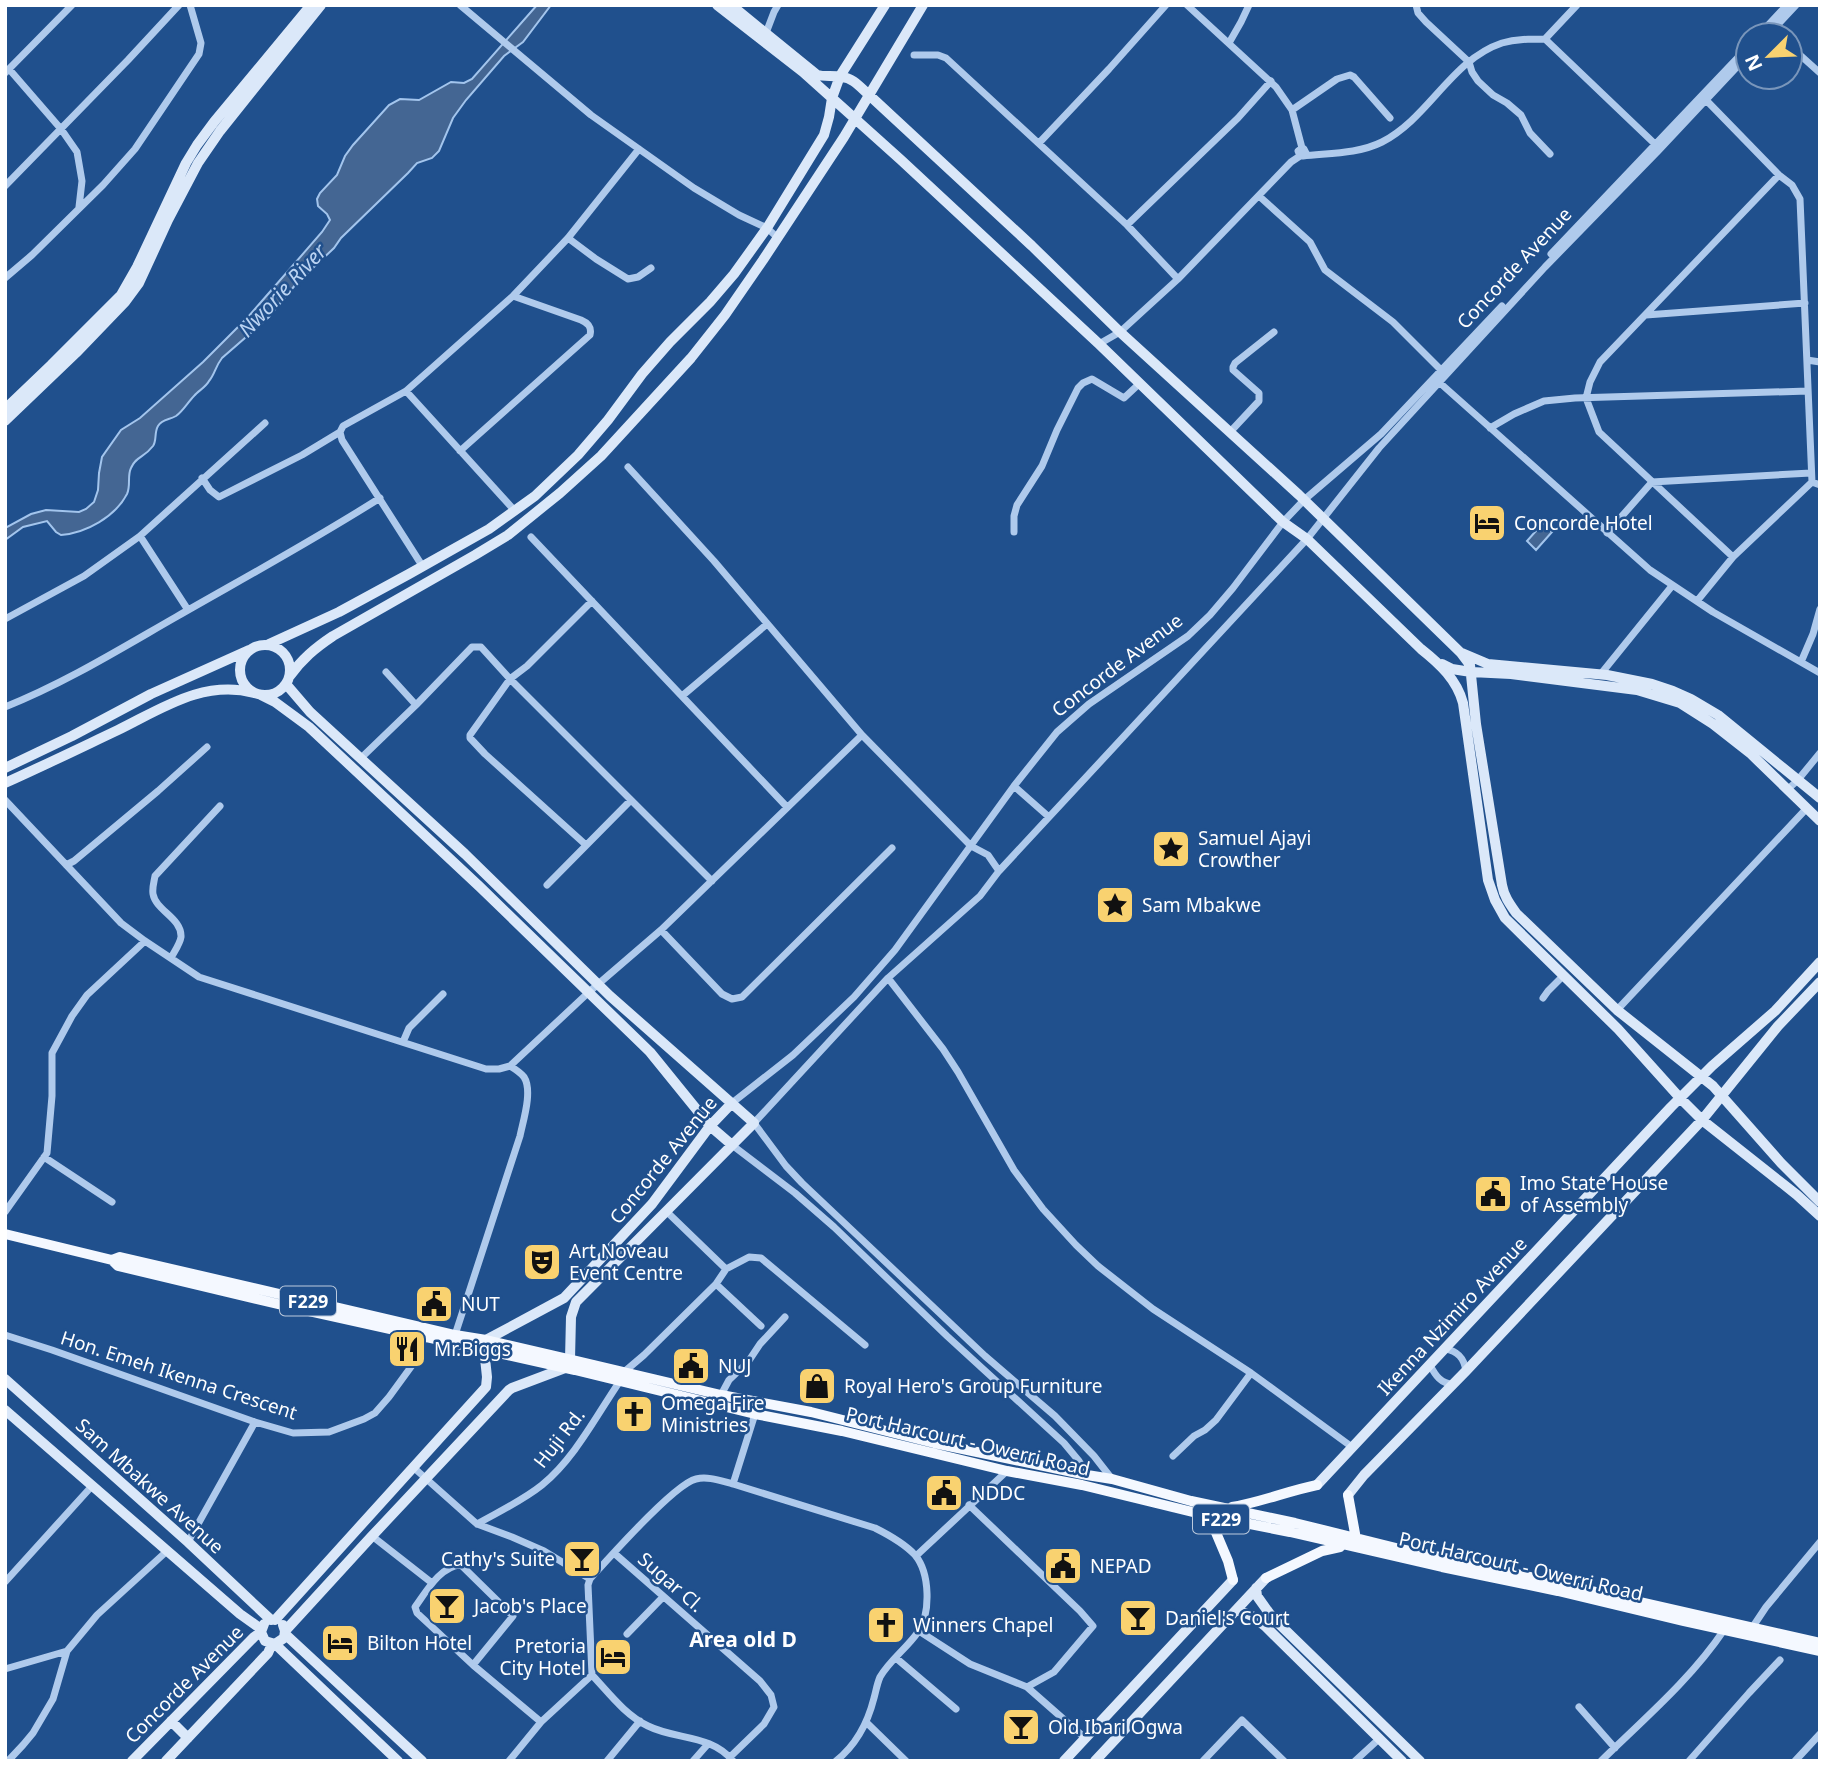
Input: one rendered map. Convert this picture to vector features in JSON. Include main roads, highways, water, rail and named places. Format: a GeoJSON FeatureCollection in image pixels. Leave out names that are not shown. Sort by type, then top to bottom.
{"type":"FeatureCollection","features":[{"type":"Feature","properties":{"kind":"main road","name":"Port Harcourt - Owerri Road"},"geometry":{"type":"LineString","coordinates":[[5,1234],[112,1260],[120,1257],[141,1267],[622,1377],[755,1413],[934,1443],[1086,1480],[1111,1491],[1209,1516],[1820,1651]]}},
{"type":"Feature","properties":{"kind":"main road","name":"Port Harcourt - Owerri Road"},"geometry":{"type":"LineString","coordinates":[[426,1332],[455,1335],[485,1345]]}},
{"type":"Feature","properties":{"kind":"main road","name":"Port Harcourt - Owerri Road"},"geometry":{"type":"LineString","coordinates":[[622,1377],[811,1412],[1007,1471],[1086,1480],[1112,1479],[1191,1501],[1820,1643]]}},
{"type":"Feature","properties":{"kind":"main road"},"geometry":{"type":"LineString","coordinates":[[1224,1508],[1317,1485]]}},
{"type":"Feature","properties":{"kind":"main road"},"geometry":{"type":"LineString","coordinates":[[1348,1495],[1356,1539]]}},
{"type":"Feature","properties":{"kind":"main road"},"geometry":{"type":"LineString","coordinates":[[1209,1516],[1233,1580]]}},
{"type":"Feature","properties":{"kind":"main road"},"geometry":{"type":"LineString","coordinates":[[1266,1578],[1322,1551],[1346,1545]]}},
{"type":"Feature","properties":{"kind":"water","name":"Nworie River"},"geometry":{"type":"Polygon","coordinates":[[[537,5],[551,5],[523,42],[504,56],[466,100],[453,118],[439,151],[432,158],[417,163],[296,284],[269,317],[222,358],[208,383],[181,412],[160,424],[153,446],[133,464],[127,494],[115,510],[90,527],[71,534],[61,535],[47,521],[23,527],[5,540],[5,528],[31,514],[46,510],[79,512],[94,502],[102,457],[121,430],[140,418],[203,362],[248,317],[322,232],[330,220],[318,206],[317,199],[337,175],[353,145],[389,105],[400,99],[419,100],[451,82],[464,83],[472,79],[537,5]]]}},
{"type":"Feature","properties":{"kind":"water"},"geometry":{"type":"Polygon","coordinates":[[[1543,523],[1552,532],[1536,550],[1527,541],[1543,523]]]}},
{"type":"Feature","properties":{"kind":"place","name":"Concorde Hotel"},"geometry":{"type":"Point","coordinates":[1487,523]}},
{"type":"Feature","properties":{"kind":"place","name":"Samuel Ajayi Crowther"},"geometry":{"type":"Point","coordinates":[1171,849]}},
{"type":"Feature","properties":{"kind":"place","name":"Sam Mbakwe"},"geometry":{"type":"Point","coordinates":[1115,905]}},
{"type":"Feature","properties":{"kind":"place","name":"Imo State House of Assembly"},"geometry":{"type":"Point","coordinates":[1493,1194]}},
{"type":"Feature","properties":{"kind":"place","name":"Art Noveau Event Centre"},"geometry":{"type":"Point","coordinates":[542,1262]}},
{"type":"Feature","properties":{"kind":"place","name":"NUT"},"geometry":{"type":"Point","coordinates":[434,1304]}},
{"type":"Feature","properties":{"kind":"place","name":"Mr.Biggs"},"geometry":{"type":"Point","coordinates":[407,1349]}},
{"type":"Feature","properties":{"kind":"place","name":"NUJ"},"geometry":{"type":"Point","coordinates":[691,1366]}},
{"type":"Feature","properties":{"kind":"place","name":"Royal Hero's Group Furniture"},"geometry":{"type":"Point","coordinates":[817,1386]}},
{"type":"Feature","properties":{"kind":"place","name":"Omega Fire Ministries"},"geometry":{"type":"Point","coordinates":[634,1414]}},
{"type":"Feature","properties":{"kind":"place","name":"NDDC"},"geometry":{"type":"Point","coordinates":[944,1493]}},
{"type":"Feature","properties":{"kind":"place","name":"Cathy's Suite"},"geometry":{"type":"Point","coordinates":[582,1559]}},
{"type":"Feature","properties":{"kind":"place","name":"NEPAD"},"geometry":{"type":"Point","coordinates":[1063,1566]}},
{"type":"Feature","properties":{"kind":"place","name":"Jacob's Place"},"geometry":{"type":"Point","coordinates":[447,1606]}},
{"type":"Feature","properties":{"kind":"place","name":"Daniel's Court"},"geometry":{"type":"Point","coordinates":[1138,1618]}},
{"type":"Feature","properties":{"kind":"place","name":"Winners Chapel"},"geometry":{"type":"Point","coordinates":[886,1625]}},
{"type":"Feature","properties":{"kind":"place","name":"Bilton Hotel"},"geometry":{"type":"Point","coordinates":[340,1643]}},
{"type":"Feature","properties":{"kind":"place","name":"Pretoria City Hotel"},"geometry":{"type":"Point","coordinates":[613,1657]}},
{"type":"Feature","properties":{"kind":"place","name":"Old Ibari Ogwa"},"geometry":{"type":"Point","coordinates":[1021,1727]}},
{"type":"Feature","properties":{"kind":"district","name":"Area old D"},"geometry":{"type":"Point","coordinates":[743,1639]}}]}
